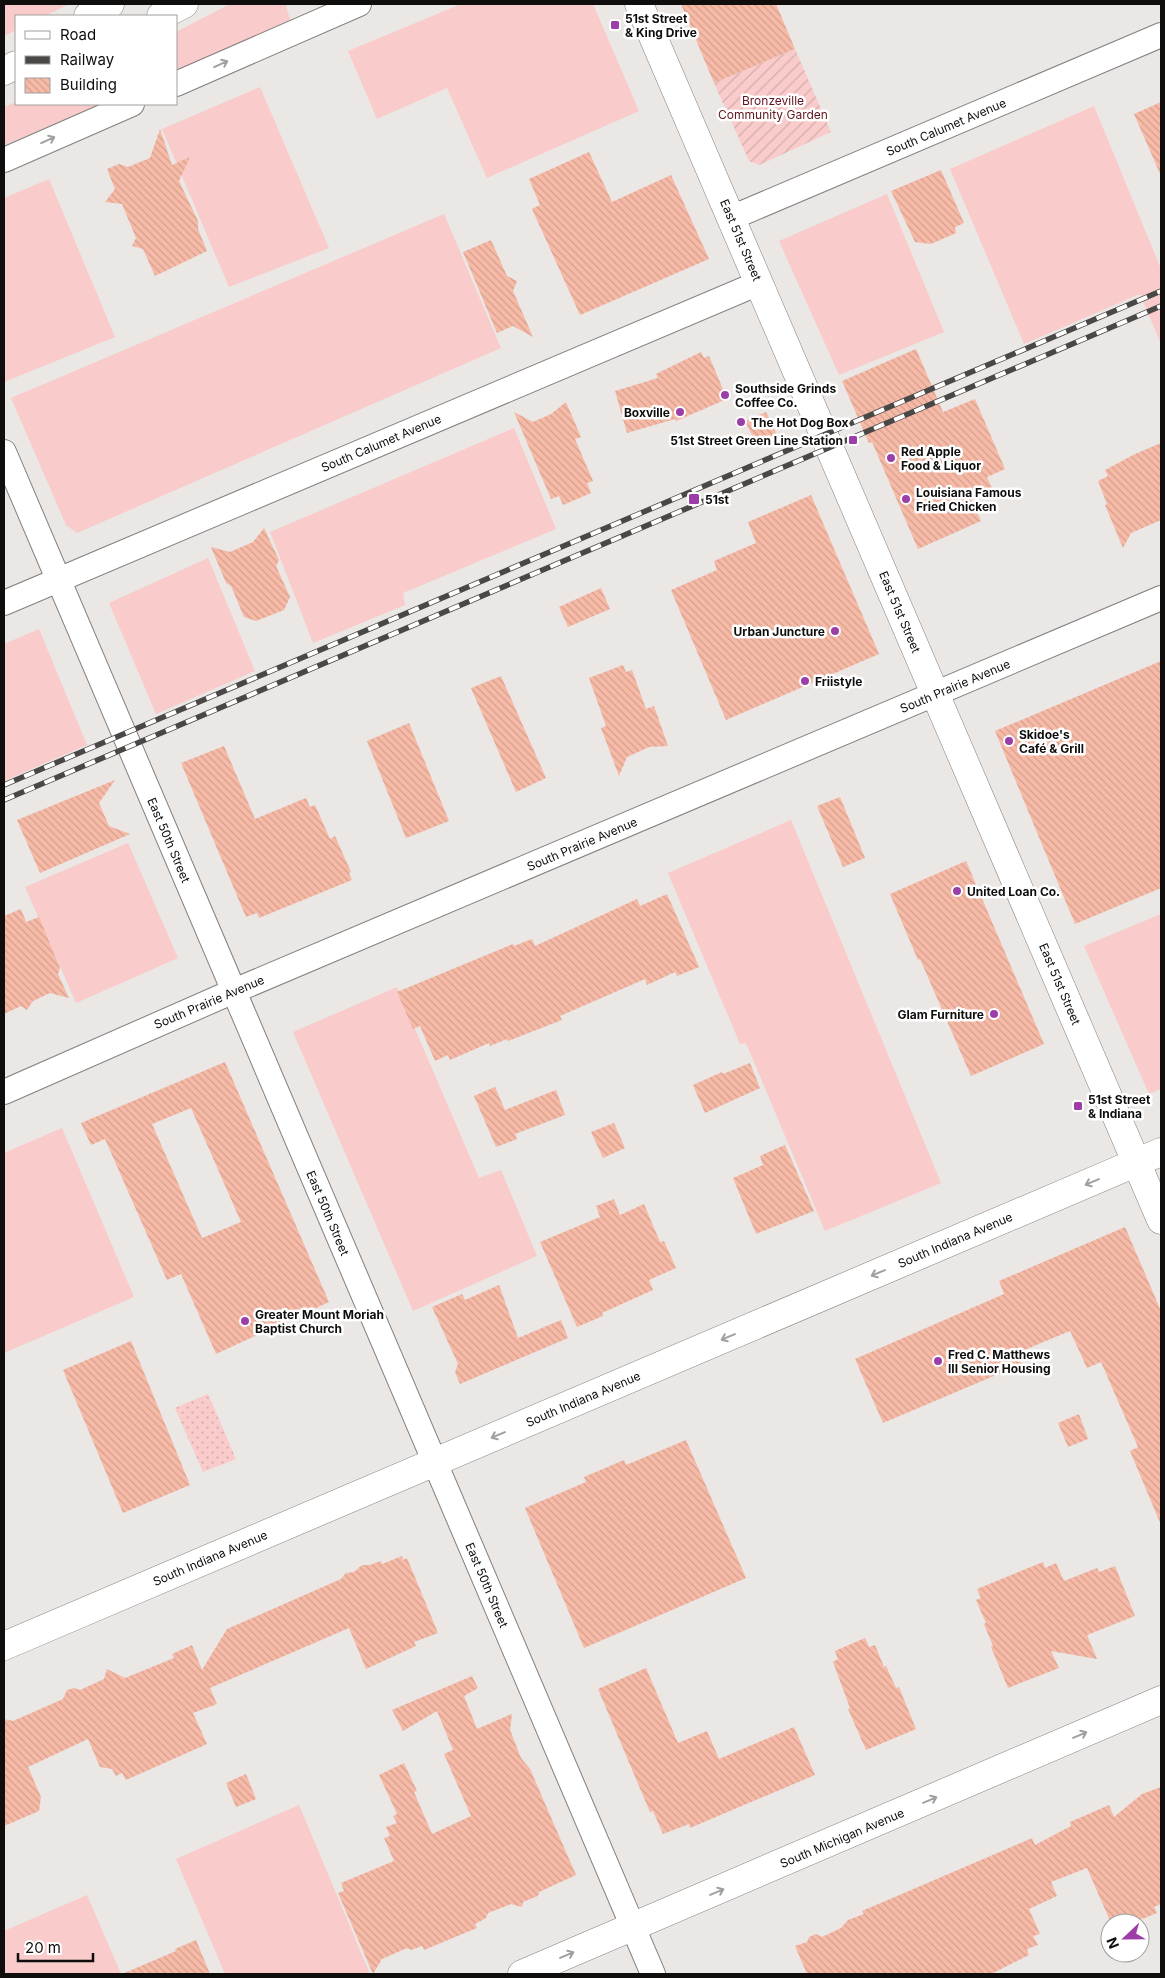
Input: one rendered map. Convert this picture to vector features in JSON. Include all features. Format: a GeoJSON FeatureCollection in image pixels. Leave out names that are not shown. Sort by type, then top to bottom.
{"type":"FeatureCollection","features":[{"type":"Feature","properties":{"kind":"street"},"geometry":{"type":"LineString","coordinates":[[90,15],[110,4]]}},
{"type":"Feature","properties":{"kind":"street"},"geometry":{"type":"LineString","coordinates":[[163,15],[184,4]]}},
{"type":"Feature","properties":{"kind":"street"},"geometry":{"type":"LineString","coordinates":[[178,83],[359,4]]}},
{"type":"Feature","properties":{"kind":"street","name":"East 51st Street"},"geometry":{"type":"LineString","coordinates":[[639,4],[1161,1220]]}},
{"type":"Feature","properties":{"kind":"street","name":"South Calumet Avenue"},"geometry":{"type":"LineString","coordinates":[[731,218],[1161,35]]}},
{"type":"Feature","properties":{"kind":"street"},"geometry":{"type":"LineString","coordinates":[[4,160],[130,105]]}},
{"type":"Feature","properties":{"kind":"street","name":"South Calumet Avenue"},"geometry":{"type":"LineString","coordinates":[[4,603],[759,283]]}},
{"type":"Feature","properties":{"kind":"street","name":"East 50th Street"},"geometry":{"type":"LineString","coordinates":[[4,452],[653,1974]]}},
{"type":"Feature","properties":{"kind":"street","name":"South Prairie Avenue"},"geometry":{"type":"LineString","coordinates":[[4,1092],[234,991],[1161,598]]}},
{"type":"Feature","properties":{"kind":"street","name":"South Indiana Avenue"},"geometry":{"type":"LineString","coordinates":[[4,1646],[1161,1152]]}},
{"type":"Feature","properties":{"kind":"street","name":"South Michigan Avenue"},"geometry":{"type":"LineString","coordinates":[[522,1974],[1161,1700]]}},
{"type":"Feature","properties":{"kind":"green space"},"geometry":{"type":"Polygon","coordinates":[[[4,4],[69,4],[47,15],[15,15],[15,30],[4,36],[4,4]]]}},
{"type":"Feature","properties":{"kind":"green space"},"geometry":{"type":"Polygon","coordinates":[[[230,4],[288,4],[286,7],[291,21],[289,25],[178,71],[178,31],[230,4]]]}},
{"type":"Feature","properties":{"kind":"green space"},"geometry":{"type":"Polygon","coordinates":[[[461,4],[593,4],[639,111],[487,178],[447,88],[377,119],[348,51],[461,4]]]}},
{"type":"Feature","properties":{"kind":"green space","name":"Bronzeville Community Garden"},"geometry":{"type":"Polygon","coordinates":[[[795,49],[831,132],[759,165],[749,161],[714,83],[795,49]]]}},
{"type":"Feature","properties":{"kind":"green space"},"geometry":{"type":"Polygon","coordinates":[[[260,87],[329,248],[229,287],[162,129],[260,87]]]}},
{"type":"Feature","properties":{"kind":"green space"},"geometry":{"type":"Polygon","coordinates":[[[15,102],[15,105],[100,105],[4,145],[4,107],[15,102]]]}},
{"type":"Feature","properties":{"kind":"green space"},"geometry":{"type":"Polygon","coordinates":[[[1094,106],[1161,269],[1161,344],[1140,294],[1024,344],[950,169],[1094,106]]]}},
{"type":"Feature","properties":{"kind":"green space"},"geometry":{"type":"Polygon","coordinates":[[[49,179],[115,337],[4,382],[4,198],[49,179]]]}},
{"type":"Feature","properties":{"kind":"green space"},"geometry":{"type":"Polygon","coordinates":[[[887,194],[944,332],[839,375],[779,241],[887,194]]]}},
{"type":"Feature","properties":{"kind":"green space"},"geometry":{"type":"Polygon","coordinates":[[[444,214],[501,348],[77,533],[66,525],[11,398],[444,214]]]}},
{"type":"Feature","properties":{"kind":"green space"},"geometry":{"type":"Polygon","coordinates":[[[514,428],[556,529],[403,593],[405,605],[313,643],[270,532],[514,428]]]}},
{"type":"Feature","properties":{"kind":"green space"},"geometry":{"type":"Polygon","coordinates":[[[208,558],[255,671],[156,714],[109,603],[208,558]]]}},
{"type":"Feature","properties":{"kind":"green space"},"geometry":{"type":"Polygon","coordinates":[[[39,629],[87,745],[4,781],[4,644],[39,629]]]}},
{"type":"Feature","properties":{"kind":"green space"},"geometry":{"type":"Polygon","coordinates":[[[791,820],[941,1183],[825,1231],[746,1043],[740,1044],[668,873],[791,820]]]}},
{"type":"Feature","properties":{"kind":"green space"},"geometry":{"type":"Polygon","coordinates":[[[128,843],[178,958],[76,1003],[25,887],[128,843]]]}},
{"type":"Feature","properties":{"kind":"green space"},"geometry":{"type":"Polygon","coordinates":[[[1161,914],[1161,1089],[1149,1094],[1084,946],[1161,914]]]}},
{"type":"Feature","properties":{"kind":"green space"},"geometry":{"type":"Polygon","coordinates":[[[397,987],[479,1178],[501,1170],[537,1256],[413,1311],[293,1032],[397,987]]]}},
{"type":"Feature","properties":{"kind":"green space"},"geometry":{"type":"Polygon","coordinates":[[[62,1128],[134,1297],[4,1353],[4,1153],[62,1128]]]}},
{"type":"Feature","properties":{"kind":"green space"},"geometry":{"type":"Polygon","coordinates":[[[208,1394],[236,1459],[203,1472],[175,1408],[208,1394]]]}},
{"type":"Feature","properties":{"kind":"green space"},"geometry":{"type":"Polygon","coordinates":[[[299,1805],[370,1974],[225,1974],[176,1859],[299,1805]]]}},
{"type":"Feature","properties":{"kind":"green space"},"geometry":{"type":"Polygon","coordinates":[[[87,1895],[121,1974],[4,1974],[4,1931],[87,1895]]]}},
{"type":"Feature","properties":{"kind":"building"},"geometry":{"type":"Polygon","coordinates":[[[681,4],[776,4],[795,49],[714,83],[681,4]]]}},
{"type":"Feature","properties":{"kind":"building"},"geometry":{"type":"Polygon","coordinates":[[[1161,102],[1161,176],[1134,114],[1161,102]]]}},
{"type":"Feature","properties":{"kind":"building"},"geometry":{"type":"Polygon","coordinates":[[[160,129],[172,165],[190,157],[179,181],[198,221],[198,229],[207,251],[155,276],[143,249],[132,246],[136,238],[122,204],[105,202],[115,189],[107,169],[119,164],[128,167],[150,158],[160,129]]]}},
{"type":"Feature","properties":{"kind":"building"},"geometry":{"type":"Polygon","coordinates":[[[589,152],[612,202],[671,175],[709,259],[580,315],[532,209],[540,205],[529,179],[589,152]]]}},
{"type":"Feature","properties":{"kind":"building"},"geometry":{"type":"Polygon","coordinates":[[[941,170],[964,223],[955,227],[956,233],[931,244],[915,242],[891,191],[941,170]]]}},
{"type":"Feature","properties":{"kind":"building"},"geometry":{"type":"Polygon","coordinates":[[[491,240],[507,276],[517,281],[513,291],[533,337],[513,326],[497,333],[463,252],[491,240]]]}},
{"type":"Feature","properties":{"kind":"building"},"geometry":{"type":"Polygon","coordinates":[[[916,349],[943,412],[975,399],[1005,469],[987,477],[992,488],[970,497],[981,521],[918,549],[872,442],[869,443],[842,381],[916,349]]]}},
{"type":"Feature","properties":{"kind":"building"},"geometry":{"type":"Polygon","coordinates":[[[701,352],[704,358],[709,356],[727,399],[676,421],[675,419],[627,433],[615,391],[658,378],[656,374],[701,352]]]}},
{"type":"Feature","properties":{"kind":"building"},"geometry":{"type":"Polygon","coordinates":[[[566,402],[581,437],[575,439],[593,481],[587,483],[591,493],[563,505],[559,496],[551,499],[514,412],[533,422],[551,414],[566,402]]]}},
{"type":"Feature","properties":{"kind":"building"},"geometry":{"type":"Polygon","coordinates":[[[766,412],[777,435],[756,443],[745,421],[766,412]]]}},
{"type":"Feature","properties":{"kind":"building"},"geometry":{"type":"Polygon","coordinates":[[[1161,443],[1161,520],[1131,533],[1123,548],[1105,505],[1107,504],[1098,481],[1108,476],[1105,470],[1161,443]]]}},
{"type":"Feature","properties":{"kind":"building"},"geometry":{"type":"Polygon","coordinates":[[[811,495],[879,654],[726,720],[671,590],[717,570],[714,561],[756,543],[748,522],[811,495]]]}},
{"type":"Feature","properties":{"kind":"building"},"geometry":{"type":"Polygon","coordinates":[[[264,528],[279,560],[276,566],[290,597],[284,610],[256,621],[244,617],[231,586],[226,583],[211,547],[230,552],[253,542],[264,528]]]}},
{"type":"Feature","properties":{"kind":"building"},"geometry":{"type":"Polygon","coordinates":[[[601,588],[610,609],[568,627],[559,607],[601,588]]]}},
{"type":"Feature","properties":{"kind":"building"},"geometry":{"type":"Polygon","coordinates":[[[1161,661],[1161,888],[1075,924],[995,731],[1161,661]]]}},
{"type":"Feature","properties":{"kind":"building"},"geometry":{"type":"Polygon","coordinates":[[[623,665],[626,672],[632,670],[646,709],[654,706],[668,746],[649,747],[627,757],[619,776],[601,728],[606,726],[589,678],[623,665]]]}},
{"type":"Feature","properties":{"kind":"building"},"geometry":{"type":"Polygon","coordinates":[[[501,676],[546,778],[516,792],[471,688],[501,676]]]}},
{"type":"Feature","properties":{"kind":"building"},"geometry":{"type":"Polygon","coordinates":[[[409,723],[449,821],[406,838],[367,741],[409,723]]]}},
{"type":"Feature","properties":{"kind":"building"},"geometry":{"type":"Polygon","coordinates":[[[224,746],[255,819],[306,798],[310,807],[315,805],[330,839],[335,836],[351,872],[349,873],[352,880],[259,918],[257,913],[246,917],[181,763],[224,746]]]}},
{"type":"Feature","properties":{"kind":"building"},"geometry":{"type":"Polygon","coordinates":[[[115,780],[99,803],[109,826],[130,834],[40,873],[17,820],[115,780]]]}},
{"type":"Feature","properties":{"kind":"building"},"geometry":{"type":"Polygon","coordinates":[[[840,797],[865,858],[843,867],[817,806],[840,797]]]}},
{"type":"Feature","properties":{"kind":"building"},"geometry":{"type":"Polygon","coordinates":[[[966,861],[1044,1044],[971,1076],[890,894],[966,861]]]}},
{"type":"Feature","properties":{"kind":"building"},"geometry":{"type":"Polygon","coordinates":[[[667,894],[699,967],[677,976],[675,972],[647,985],[645,979],[560,1016],[562,1020],[508,1041],[507,1039],[490,1046],[489,1043],[450,1060],[448,1055],[435,1061],[420,1026],[413,1029],[397,992],[513,944],[514,946],[532,939],[535,946],[637,899],[640,906],[667,894]]]}},
{"type":"Feature","properties":{"kind":"building"},"geometry":{"type":"Polygon","coordinates":[[[21,909],[26,922],[39,917],[60,968],[58,974],[69,998],[50,993],[33,1001],[27,1010],[21,1006],[4,1014],[4,916],[21,909]]]}},
{"type":"Feature","properties":{"kind":"building"},"geometry":{"type":"Polygon","coordinates":[[[225,1062],[329,1302],[216,1354],[181,1274],[167,1280],[105,1139],[91,1145],[81,1123],[225,1062]],[[191,1108],[152,1124],[202,1238],[241,1222],[191,1108]]]}},
{"type":"Feature","properties":{"kind":"building"},"geometry":{"type":"Polygon","coordinates":[[[750,1063],[760,1088],[705,1113],[693,1085],[722,1072],[723,1074],[750,1063]]]}},
{"type":"Feature","properties":{"kind":"building"},"geometry":{"type":"Polygon","coordinates":[[[495,1087],[505,1110],[556,1090],[565,1115],[515,1134],[517,1139],[496,1147],[474,1096],[495,1087]]]}},
{"type":"Feature","properties":{"kind":"building"},"geometry":{"type":"Polygon","coordinates":[[[614,1123],[625,1148],[603,1158],[591,1132],[614,1123]]]}},
{"type":"Feature","properties":{"kind":"building"},"geometry":{"type":"Polygon","coordinates":[[[785,1145],[814,1211],[756,1234],[733,1178],[763,1165],[760,1156],[785,1145]]]}},
{"type":"Feature","properties":{"kind":"building"},"geometry":{"type":"Polygon","coordinates":[[[614,1199],[620,1215],[644,1204],[660,1242],[664,1241],[676,1268],[649,1280],[653,1290],[602,1313],[603,1316],[577,1327],[540,1242],[600,1217],[596,1206],[614,1199]]]}},
{"type":"Feature","properties":{"kind":"building"},"geometry":{"type":"Polygon","coordinates":[[[1125,1227],[1161,1311],[1161,1525],[1130,1451],[1138,1447],[1101,1362],[1087,1368],[1070,1331],[1017,1353],[1022,1364],[883,1423],[855,1359],[1004,1294],[999,1281],[1125,1227]]]}},
{"type":"Feature","properties":{"kind":"building"},"geometry":{"type":"Polygon","coordinates":[[[499,1285],[518,1338],[561,1320],[568,1338],[460,1384],[455,1372],[458,1364],[432,1307],[462,1294],[465,1300],[499,1285]]]}},
{"type":"Feature","properties":{"kind":"building"},"geometry":{"type":"Polygon","coordinates":[[[131,1341],[190,1485],[123,1513],[63,1370],[131,1341]]]}},
{"type":"Feature","properties":{"kind":"building"},"geometry":{"type":"Polygon","coordinates":[[[1079,1414],[1088,1439],[1068,1447],[1058,1423],[1079,1414]]]}},
{"type":"Feature","properties":{"kind":"building"},"geometry":{"type":"Polygon","coordinates":[[[686,1440],[746,1578],[584,1648],[525,1508],[586,1482],[584,1477],[624,1460],[626,1465],[686,1440]]]}},
{"type":"Feature","properties":{"kind":"building"},"geometry":{"type":"Polygon","coordinates":[[[402,1556],[403,1560],[407,1558],[438,1633],[414,1642],[416,1646],[366,1669],[349,1628],[210,1688],[217,1704],[193,1713],[207,1744],[126,1780],[122,1773],[116,1776],[112,1769],[100,1767],[88,1739],[28,1767],[41,1797],[39,1811],[4,1826],[4,1719],[13,1721],[63,1699],[67,1690],[74,1688],[80,1690],[104,1679],[107,1669],[125,1678],[174,1658],[172,1654],[192,1645],[202,1670],[227,1629],[341,1579],[346,1573],[354,1572],[362,1565],[370,1565],[381,1561],[382,1564],[402,1556]]]}},
{"type":"Feature","properties":{"kind":"building"},"geometry":{"type":"Polygon","coordinates":[[[1043,1562],[1045,1568],[1056,1563],[1064,1581],[1097,1568],[1099,1572],[1115,1566],[1135,1616],[1087,1635],[1097,1659],[1051,1651],[1059,1668],[1008,1688],[991,1647],[993,1646],[984,1624],[986,1623],[976,1600],[981,1598],[977,1589],[1043,1562]]]}},
{"type":"Feature","properties":{"kind":"building"},"geometry":{"type":"Polygon","coordinates":[[[865,1638],[869,1647],[875,1645],[884,1667],[886,1666],[896,1688],[899,1687],[916,1729],[866,1750],[848,1709],[850,1708],[833,1662],[838,1659],[835,1651],[865,1638]]]}},
{"type":"Feature","properties":{"kind":"building"},"geometry":{"type":"Polygon","coordinates":[[[646,1668],[678,1743],[707,1731],[719,1759],[794,1727],[815,1775],[690,1828],[689,1824],[663,1834],[653,1811],[650,1812],[598,1689],[646,1668]]]}},
{"type":"Feature","properties":{"kind":"building"},"geometry":{"type":"Polygon","coordinates":[[[472,1676],[478,1688],[464,1696],[477,1729],[512,1714],[510,1730],[521,1758],[530,1769],[576,1875],[539,1892],[538,1896],[523,1902],[522,1907],[511,1904],[488,1913],[486,1918],[475,1924],[477,1928],[424,1950],[422,1946],[411,1950],[407,1948],[382,1959],[373,1974],[338,1893],[344,1891],[341,1883],[394,1861],[384,1838],[390,1836],[386,1827],[397,1823],[393,1816],[397,1814],[379,1775],[404,1763],[417,1791],[414,1792],[432,1834],[471,1816],[444,1754],[453,1750],[437,1711],[403,1731],[392,1710],[472,1676]]]}},
{"type":"Feature","properties":{"kind":"building"},"geometry":{"type":"Polygon","coordinates":[[[246,1774],[256,1799],[236,1807],[226,1783],[246,1774]]]}},
{"type":"Feature","properties":{"kind":"building"},"geometry":{"type":"Polygon","coordinates":[[[1161,1787],[1161,1904],[1154,1907],[1157,1913],[1150,1916],[1150,1913],[1107,1913],[1087,1868],[1051,1882],[1057,1896],[1029,1909],[1040,1934],[1033,1936],[1038,1945],[1027,1949],[1029,1955],[991,1974],[807,1974],[795,1946],[807,1942],[809,1937],[816,1934],[822,1937],[841,1928],[848,1920],[864,1914],[862,1911],[1032,1838],[1035,1845],[1071,1826],[1070,1822],[1109,1805],[1114,1817],[1142,1794],[1161,1787]]]}},
{"type":"Feature","properties":{"kind":"building"},"geometry":{"type":"Polygon","coordinates":[[[196,1940],[210,1974],[122,1974],[176,1951],[175,1949],[196,1940]]]}},
{"type":"Feature","properties":{"kind":"railway"},"geometry":{"type":"LineString","coordinates":[[4,785],[1161,291]]}},
{"type":"Feature","properties":{"kind":"railway"},"geometry":{"type":"LineString","coordinates":[[4,800],[1161,306]]}},
{"type":"Feature","properties":{"kind":"place","name":"51st Street & King Drive"},"geometry":{"type":"Point","coordinates":[615,25]}},
{"type":"Feature","properties":{"kind":"place","name":"Southside Grinds Coffee Co."},"geometry":{"type":"Point","coordinates":[725,395]}},
{"type":"Feature","properties":{"kind":"place","name":"Boxville"},"geometry":{"type":"Point","coordinates":[680,412]}},
{"type":"Feature","properties":{"kind":"place","name":"The Hot Dog Box"},"geometry":{"type":"Point","coordinates":[741,422]}},
{"type":"Feature","properties":{"kind":"place","name":"51st Street Green Line Station"},"geometry":{"type":"Point","coordinates":[853,440]}},
{"type":"Feature","properties":{"kind":"place","name":"Red Apple Food & Liquor"},"geometry":{"type":"Point","coordinates":[891,458]}},
{"type":"Feature","properties":{"kind":"place","name":"51st"},"geometry":{"type":"Point","coordinates":[694,499]}},
{"type":"Feature","properties":{"kind":"place","name":"Louisiana Famous Fried Chicken"},"geometry":{"type":"Point","coordinates":[906,499]}},
{"type":"Feature","properties":{"kind":"place","name":"Urban Juncture"},"geometry":{"type":"Point","coordinates":[835,631]}},
{"type":"Feature","properties":{"kind":"place","name":"Friistyle"},"geometry":{"type":"Point","coordinates":[805,681]}},
{"type":"Feature","properties":{"kind":"place","name":"Skidoe's Café & Grill"},"geometry":{"type":"Point","coordinates":[1009,741]}},
{"type":"Feature","properties":{"kind":"place","name":"United Loan Co."},"geometry":{"type":"Point","coordinates":[957,891]}},
{"type":"Feature","properties":{"kind":"place","name":"Glam Furniture"},"geometry":{"type":"Point","coordinates":[994,1014]}},
{"type":"Feature","properties":{"kind":"place","name":"51st Street & Indiana"},"geometry":{"type":"Point","coordinates":[1078,1106]}},
{"type":"Feature","properties":{"kind":"place","name":"Greater Mount Moriah Baptist Church"},"geometry":{"type":"Point","coordinates":[245,1321]}},
{"type":"Feature","properties":{"kind":"place","name":"Fred C. Matthews III Senior Housing"},"geometry":{"type":"Point","coordinates":[938,1361]}}]}
